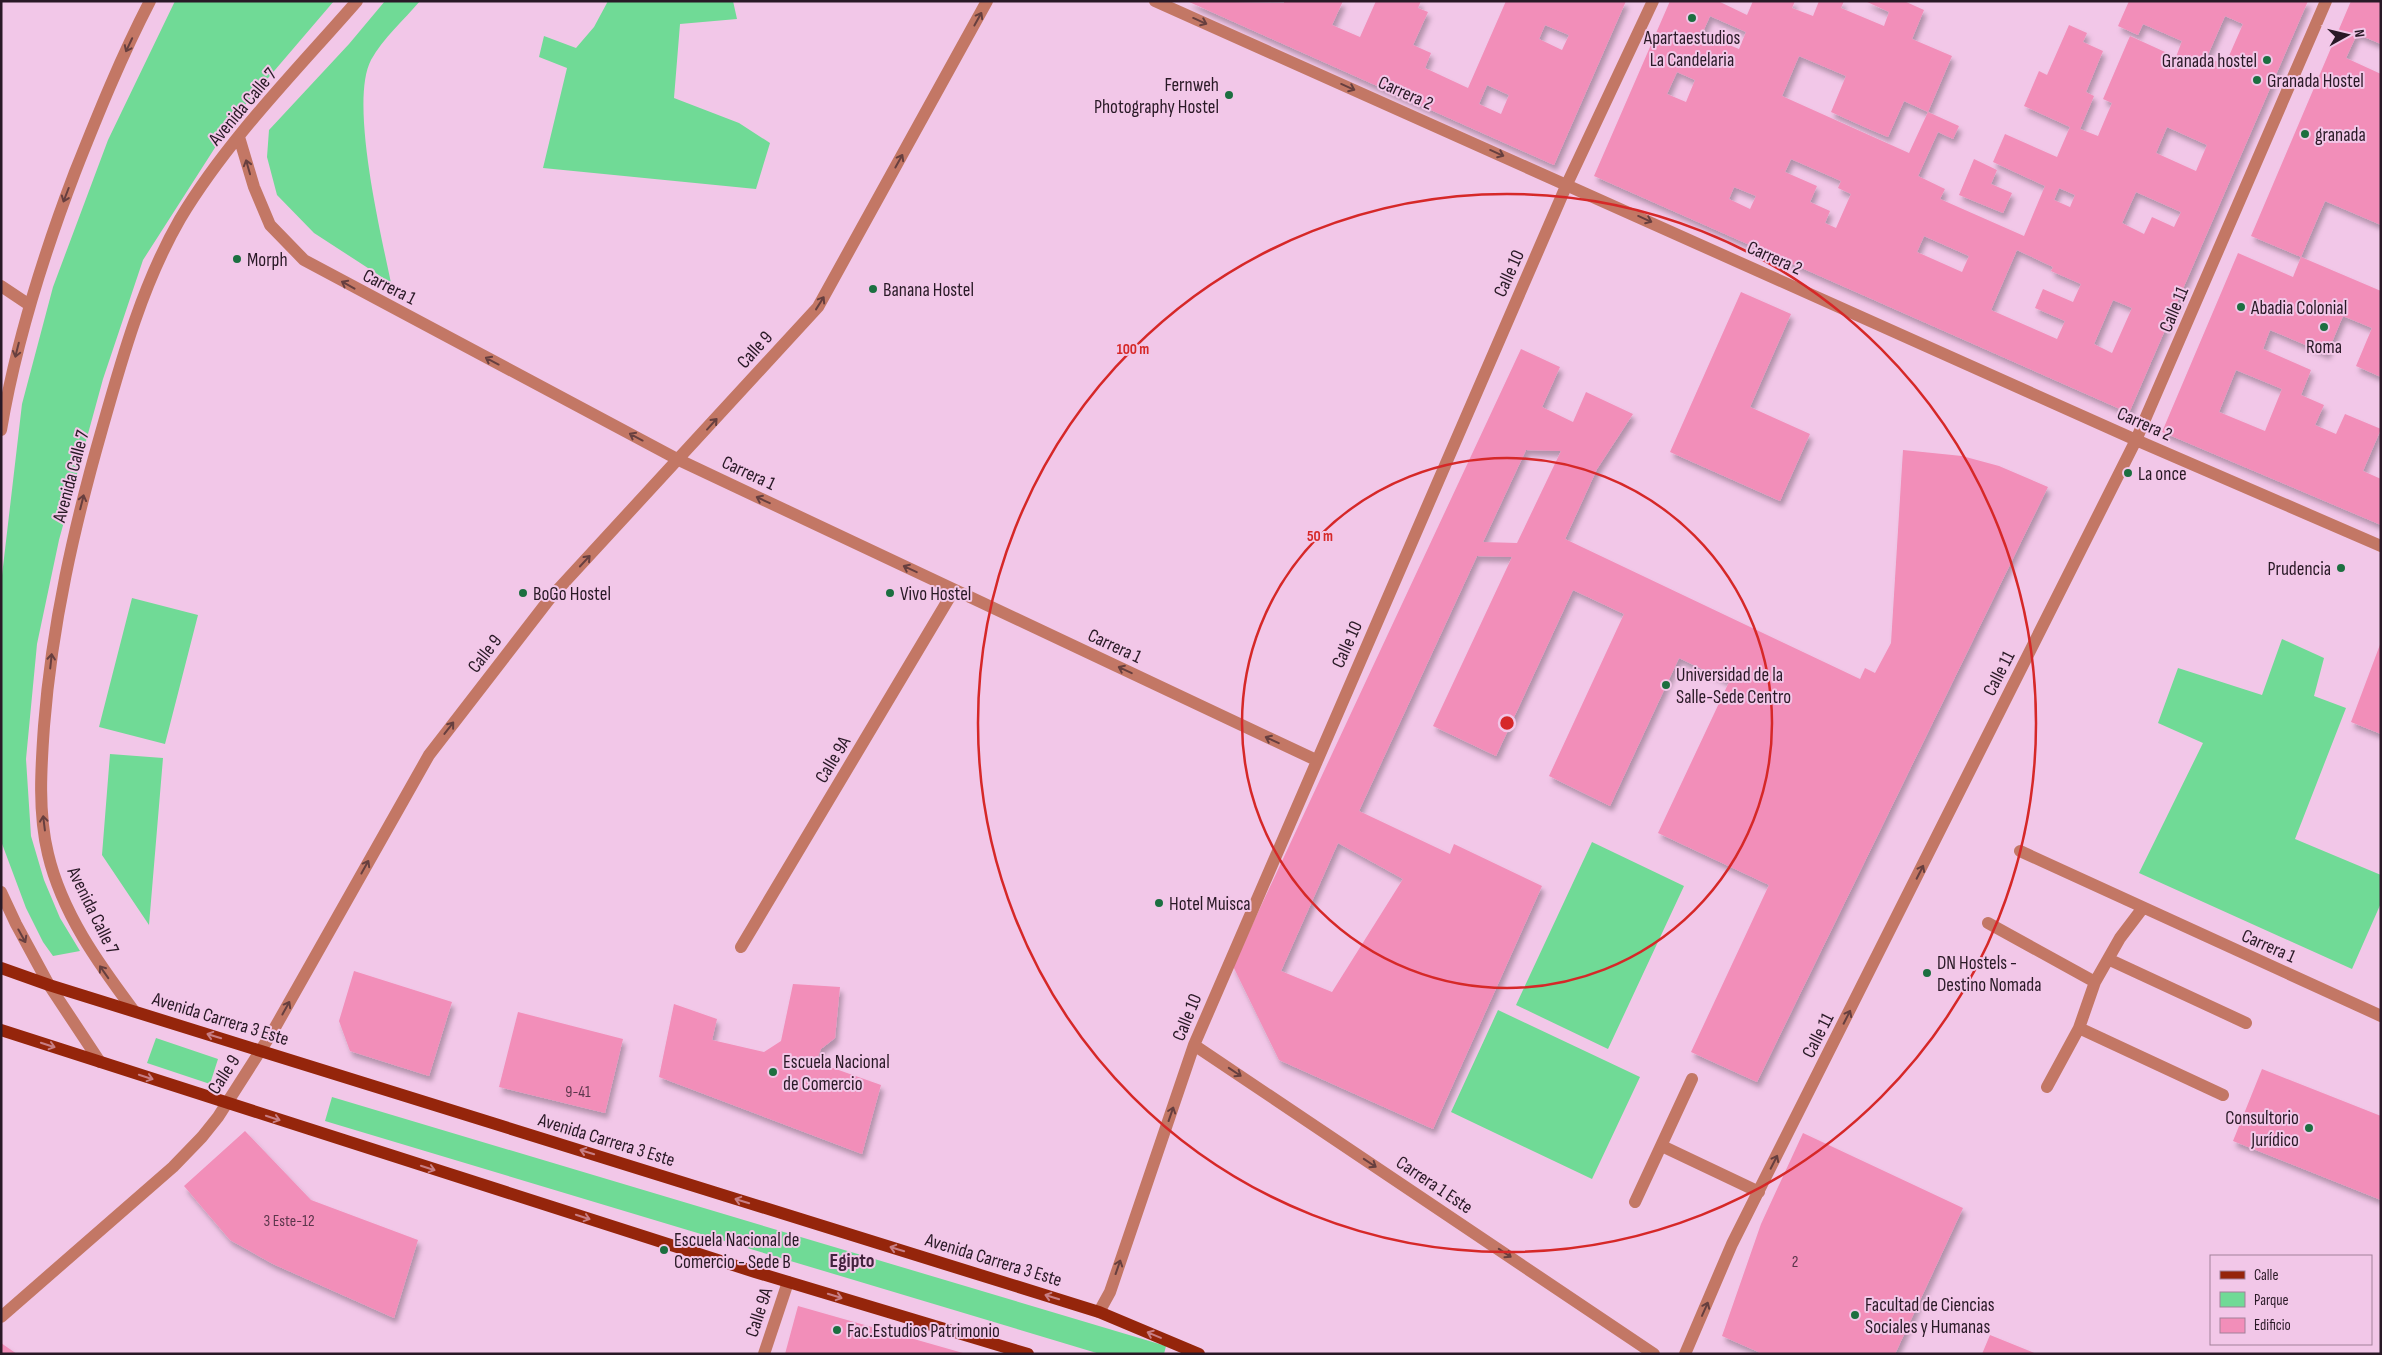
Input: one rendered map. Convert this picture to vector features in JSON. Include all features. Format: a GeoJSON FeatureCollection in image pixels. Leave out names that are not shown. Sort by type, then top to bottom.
{"type":"FeatureCollection","features":[{"type":"Feature","properties":{"kind":"main road","name":"Avenida Carrera 3 Este"},"geometry":{"type":"LineString","coordinates":[[1,968],[49,985],[1099,1312],[1199,1354]]}},
{"type":"Feature","properties":{"kind":"main road"},"geometry":{"type":"LineString","coordinates":[[1,1030],[788,1282],[1028,1354]]}},
{"type":"Feature","properties":{"kind":"street"},"geometry":{"type":"LineString","coordinates":[[1,430],[28,304],[102,102],[150,1]]}},
{"type":"Feature","properties":{"kind":"street","name":"Avenida Calle 7"},"geometry":{"type":"LineString","coordinates":[[134,1011],[105,973],[73,919],[58,888],[48,853],[43,816],[41,762],[53,639],[85,488],[118,371],[157,265],[180,220],[209,175],[356,1]]}},
{"type":"Feature","properties":{"kind":"street","name":"Calle 9"},"geometry":{"type":"LineString","coordinates":[[1,1317],[173,1167],[202,1137],[227,1103],[261,1050],[428,755],[551,597],[818,307],[987,1]]}},
{"type":"Feature","properties":{"kind":"street","name":"Carrera 2"},"geometry":{"type":"LineString","coordinates":[[1155,1],[2136,440],[2381,546]]}},
{"type":"Feature","properties":{"kind":"street","name":"Calle 10"},"geometry":{"type":"LineString","coordinates":[[1099,1312],[1110,1292],[1194,1045],[1567,184],[1653,1]]}},
{"type":"Feature","properties":{"kind":"street","name":"Calle 11"},"geometry":{"type":"LineString","coordinates":[[1686,1354],[1732,1244],[2136,440],[2326,1]]}},
{"type":"Feature","properties":{"kind":"street","name":"Carrera 1"},"geometry":{"type":"LineString","coordinates":[[240,137],[254,187],[270,225],[304,260],[679,460],[1316,760]]}},
{"type":"Feature","properties":{"kind":"street"},"geometry":{"type":"LineString","coordinates":[[1,286],[28,304]]}},
{"type":"Feature","properties":{"kind":"street","name":"Calle 9A"},"geometry":{"type":"LineString","coordinates":[[742,947],[954,590]]}},
{"type":"Feature","properties":{"kind":"street","name":"Carrera 1"},"geometry":{"type":"LineString","coordinates":[[2020,851],[2142,909],[2381,1016]]}},
{"type":"Feature","properties":{"kind":"street"},"geometry":{"type":"LineString","coordinates":[[1,892],[49,985],[100,1062]]}},
{"type":"Feature","properties":{"kind":"street"},"geometry":{"type":"LineString","coordinates":[[2048,1087],[2079,1028],[2095,982],[2108,959],[2142,909]]}},
{"type":"Feature","properties":{"kind":"street"},"geometry":{"type":"LineString","coordinates":[[1988,923],[2095,982]]}},
{"type":"Feature","properties":{"kind":"street"},"geometry":{"type":"LineString","coordinates":[[2108,959],[2246,1023]]}},
{"type":"Feature","properties":{"kind":"street"},"geometry":{"type":"LineString","coordinates":[[2079,1028],[2224,1095]]}},
{"type":"Feature","properties":{"kind":"street","name":"Carrera 1 Este"},"geometry":{"type":"LineString","coordinates":[[1194,1045],[1654,1354]]}},
{"type":"Feature","properties":{"kind":"street"},"geometry":{"type":"LineString","coordinates":[[1635,1202],[1692,1079]]}},
{"type":"Feature","properties":{"kind":"street"},"geometry":{"type":"LineString","coordinates":[[1662,1146],[1759,1192]]}},
{"type":"Feature","properties":{"kind":"street","name":"Calle 9A"},"geometry":{"type":"LineString","coordinates":[[764,1354],[788,1282]]}},
{"type":"Feature","properties":{"kind":"green space"},"geometry":{"type":"Polygon","coordinates":[[[175,1],[334,1],[234,118],[143,260],[103,379],[59,540],[37,644],[26,759],[31,836],[44,880],[60,918],[80,951],[53,956],[43,942],[26,908],[1,841],[1,584],[22,404],[53,287],[108,140],[175,1]]]}},
{"type":"Feature","properties":{"kind":"green space"},"geometry":{"type":"Polygon","coordinates":[[[385,1],[420,1],[376,52],[371,60],[365,80],[363,106],[369,169],[391,283],[314,233],[277,195],[267,157],[269,130],[349,44],[385,1]]]}},
{"type":"Feature","properties":{"kind":"green space"},"geometry":{"type":"Polygon","coordinates":[[[608,1],[733,1],[737,19],[680,24],[674,98],[739,123],[770,143],[756,189],[543,168],[567,68],[539,57],[544,36],[576,48],[594,27],[608,1]]]}},
{"type":"Feature","properties":{"kind":"green space"},"geometry":{"type":"Polygon","coordinates":[[[132,598],[198,615],[165,744],[99,727],[132,598]]]}},
{"type":"Feature","properties":{"kind":"green space"},"geometry":{"type":"Polygon","coordinates":[[[2282,639],[2324,658],[2314,696],[2346,708],[2295,839],[2381,875],[2381,903],[2352,969],[2139,873],[2203,743],[2158,723],[2178,668],[2262,695],[2282,639]]]}},
{"type":"Feature","properties":{"kind":"green space"},"geometry":{"type":"Polygon","coordinates":[[[110,754],[163,758],[149,925],[102,855],[110,754]]]}},
{"type":"Feature","properties":{"kind":"green space"},"geometry":{"type":"Polygon","coordinates":[[[1592,842],[1684,886],[1608,1049],[1516,1005],[1592,842]]]}},
{"type":"Feature","properties":{"kind":"green space"},"geometry":{"type":"Polygon","coordinates":[[[1498,1010],[1640,1077],[1592,1179],[1451,1112],[1498,1010]]]}},
{"type":"Feature","properties":{"kind":"green space"},"geometry":{"type":"Polygon","coordinates":[[[156,1038],[218,1059],[210,1084],[147,1063],[156,1038]]]}},
{"type":"Feature","properties":{"kind":"green space"},"geometry":{"type":"Polygon","coordinates":[[[332,1097],[1166,1346],[1164,1354],[1100,1354],[325,1121],[332,1097]]]}},
{"type":"Feature","properties":{"kind":"building"},"geometry":{"type":"Polygon","coordinates":[[[1187,1],[1284,3],[1284,1],[1343,1],[1332,25],[1360,37],[1376,1],[1421,1],[1418,8],[1428,12],[1413,45],[1431,53],[1425,68],[1468,88],[1506,1],[1626,1],[1554,165],[1187,1]],[[1545,25],[1539,39],[1562,50],[1569,35],[1545,25]],[[1487,85],[1479,104],[1501,114],[1509,95],[1487,85]]]}},
{"type":"Feature","properties":{"kind":"building"},"geometry":{"type":"Polygon","coordinates":[[[1670,1],[1718,1],[1747,15],[1753,1],[1795,1],[1792,8],[1813,16],[1819,1],[1844,1],[1841,8],[1884,26],[1889,12],[1865,1],[1904,1],[1924,10],[1912,39],[1952,56],[1928,112],[1959,126],[1953,139],[1938,132],[1918,176],[1945,189],[1940,199],[2024,236],[2045,186],[1993,162],[2005,134],[2057,157],[2070,127],[2024,106],[2039,71],[2047,75],[2069,25],[2087,33],[2083,42],[2103,51],[2086,92],[2094,96],[2080,129],[2098,136],[2112,103],[2103,99],[2130,36],[2176,57],[2182,41],[2143,24],[2138,35],[2118,26],[2129,1],[2308,1],[2129,413],[1594,176],[1670,1]],[[1710,16],[1702,34],[1739,49],[1746,32],[1710,16]],[[2225,16],[2207,57],[2225,65],[2243,24],[2225,16]],[[1799,56],[1782,96],[1909,153],[1928,112],[1904,101],[1888,137],[1869,129],[1831,112],[1846,76],[1799,56]],[[1677,72],[1667,94],[1686,102],[1695,80],[1677,72]],[[2167,127],[2156,153],[2196,171],[2207,145],[2167,127]],[[1791,159],[1785,172],[1817,186],[1810,202],[1830,211],[1825,223],[1836,228],[1851,194],[1838,188],[1841,181],[1791,159]],[[1734,187],[1729,199],[1750,209],[1756,196],[1734,187]],[[2059,188],[2054,200],[2070,207],[2075,195],[2059,188]],[[2136,192],[2122,223],[2144,234],[2152,217],[2174,227],[2181,212],[2136,192]],[[1924,236],[1917,252],[1962,272],[1969,256],[1924,236]],[[2017,250],[1991,310],[2057,339],[2065,321],[2035,308],[2043,289],[2073,302],[2081,284],[2051,271],[2053,267],[2017,250]],[[2113,300],[2094,344],[2112,353],[2132,308],[2113,300]]]}},
{"type":"Feature","properties":{"kind":"building"},"geometry":{"type":"Polygon","coordinates":[[[2351,1],[2381,1],[2381,44],[2357,34],[2346,58],[2381,74],[2381,225],[2325,201],[2301,257],[2251,236],[2351,1]]]}},
{"type":"Feature","properties":{"kind":"building"},"geometry":{"type":"Polygon","coordinates":[[[1974,159],[1997,170],[1991,184],[2012,193],[2003,213],[1959,195],[1974,159]]]}},
{"type":"Feature","properties":{"kind":"building"},"geometry":{"type":"Polygon","coordinates":[[[2238,253],[2293,277],[2301,257],[2381,291],[2381,377],[2356,366],[2372,328],[2343,316],[2327,354],[2270,330],[2263,349],[2311,370],[2301,395],[2324,405],[2315,425],[2336,434],[2345,414],[2381,429],[2363,471],[2381,479],[2381,525],[2162,432],[2238,253]],[[2236,370],[2219,412],[2265,431],[2282,389],[2236,370]]]}},
{"type":"Feature","properties":{"kind":"building"},"geometry":{"type":"Polygon","coordinates":[[[1741,292],[1791,314],[1750,407],[1810,434],[1780,501],[1670,452],[1741,292]]]}},
{"type":"Feature","properties":{"kind":"building"},"geometry":{"type":"Polygon","coordinates":[[[1521,349],[1560,367],[1542,407],[1573,422],[1586,392],[1633,414],[1597,469],[1565,539],[1860,679],[1865,668],[1875,673],[1891,643],[1903,450],[1962,456],[1999,466],[2048,487],[1757,1082],[1691,1052],[1769,885],[1658,833],[1729,682],[1679,658],[1610,806],[1549,776],[1624,614],[1573,590],[1496,756],[1433,726],[1512,557],[1477,556],[1359,811],[1450,854],[1454,844],[1542,886],[1433,1129],[1279,1060],[1233,966],[1521,349]],[[1526,450],[1483,542],[1517,543],[1561,451],[1526,450]],[[1338,843],[1281,971],[1332,992],[1403,879],[1338,843]]]}},
{"type":"Feature","properties":{"kind":"building"},"geometry":{"type":"Polygon","coordinates":[[[2381,642],[2381,734],[2351,722],[2381,642]]]}},
{"type":"Feature","properties":{"kind":"building"},"geometry":{"type":"Polygon","coordinates":[[[354,971],[452,1002],[429,1076],[350,1051],[339,1021],[354,971]]]}},
{"type":"Feature","properties":{"kind":"building"},"geometry":{"type":"Polygon","coordinates":[[[793,984],[840,987],[835,1038],[821,1049],[816,1062],[881,1085],[862,1154],[659,1077],[674,1004],[717,1019],[712,1040],[764,1052],[781,1041],[793,984]]]}},
{"type":"Feature","properties":{"kind":"building"},"geometry":{"type":"Polygon","coordinates":[[[518,1012],[623,1039],[605,1113],[499,1087],[518,1012]]]}},
{"type":"Feature","properties":{"kind":"building","name":"Consultorio Jurídico"},"geometry":{"type":"Polygon","coordinates":[[[2262,1069],[2381,1116],[2381,1200],[2233,1141],[2262,1069]]]}},
{"type":"Feature","properties":{"kind":"building"},"geometry":{"type":"Polygon","coordinates":[[[245,1131],[311,1200],[418,1240],[394,1318],[273,1264],[230,1240],[184,1186],[245,1131]]]}},
{"type":"Feature","properties":{"kind":"building"},"geometry":{"type":"Polygon","coordinates":[[[1803,1133],[1963,1208],[1895,1354],[1763,1354],[1722,1336],[1761,1224],[1803,1133]]]}},
{"type":"Feature","properties":{"kind":"building","name":"Fac.Estudios Patrimonio"},"geometry":{"type":"Polygon","coordinates":[[[798,1306],[963,1353],[963,1354],[785,1354],[798,1306]]]}},
{"type":"Feature","properties":{"kind":"building"},"geometry":{"type":"Polygon","coordinates":[[[1990,1335],[2037,1354],[1982,1354],[1990,1335]]]}},
{"type":"Feature","properties":{"kind":"building"},"geometry":{"type":"Polygon","coordinates":[[[1,1343],[17,1354],[1,1354],[1,1343]]]}},
{"type":"Feature","properties":{"kind":"place","name":"Apartaestudios La Candelaria"},"geometry":{"type":"Point","coordinates":[1692,18]}},
{"type":"Feature","properties":{"kind":"place","name":"Granada hostel"},"geometry":{"type":"Point","coordinates":[2267,60]}},
{"type":"Feature","properties":{"kind":"place","name":"Granada Hostel"},"geometry":{"type":"Point","coordinates":[2257,80]}},
{"type":"Feature","properties":{"kind":"place","name":"Fernweh Photography Hostel"},"geometry":{"type":"Point","coordinates":[1229,95]}},
{"type":"Feature","properties":{"kind":"place","name":"granada"},"geometry":{"type":"Point","coordinates":[2305,134]}},
{"type":"Feature","properties":{"kind":"place","name":"Morph"},"geometry":{"type":"Point","coordinates":[237,259]}},
{"type":"Feature","properties":{"kind":"place","name":"Banana Hostel"},"geometry":{"type":"Point","coordinates":[873,289]}},
{"type":"Feature","properties":{"kind":"place","name":"Abadia Colonial"},"geometry":{"type":"Point","coordinates":[2241,307]}},
{"type":"Feature","properties":{"kind":"place","name":"Roma"},"geometry":{"type":"Point","coordinates":[2324,327]}},
{"type":"Feature","properties":{"kind":"place","name":"La once"},"geometry":{"type":"Point","coordinates":[2128,473]}},
{"type":"Feature","properties":{"kind":"place","name":"Prudencia"},"geometry":{"type":"Point","coordinates":[2341,568]}},
{"type":"Feature","properties":{"kind":"place","name":"BoGo Hostel"},"geometry":{"type":"Point","coordinates":[523,593]}},
{"type":"Feature","properties":{"kind":"place","name":"Vivo Hostel"},"geometry":{"type":"Point","coordinates":[890,593]}},
{"type":"Feature","properties":{"kind":"place","name":"Universidad de la Salle-Sede Centro"},"geometry":{"type":"Point","coordinates":[1666,685]}},
{"type":"Feature","properties":{"kind":"place","name":"Hotel Muisca"},"geometry":{"type":"Point","coordinates":[1159,903]}},
{"type":"Feature","properties":{"kind":"place","name":"DN Hostels - Destino Nomada"},"geometry":{"type":"Point","coordinates":[1927,973]}},
{"type":"Feature","properties":{"kind":"place","name":"Escuela Nacional de Comercio"},"geometry":{"type":"Point","coordinates":[773,1072]}},
{"type":"Feature","properties":{"kind":"place","name":"Consultorio Jurídico"},"geometry":{"type":"Point","coordinates":[2309,1128]}},
{"type":"Feature","properties":{"kind":"place","name":"Escuela Nacional de Comercio - Sede B"},"geometry":{"type":"Point","coordinates":[664,1250]}},
{"type":"Feature","properties":{"kind":"place","name":"Facultad de Ciencias Sociales y Humanas"},"geometry":{"type":"Point","coordinates":[1855,1315]}},
{"type":"Feature","properties":{"kind":"place","name":"Fac.Estudios Patrimonio"},"geometry":{"type":"Point","coordinates":[837,1330]}},
{"type":"Feature","properties":{"kind":"district","name":"Egipto"},"geometry":{"type":"Point","coordinates":[852,1260]}}]}
